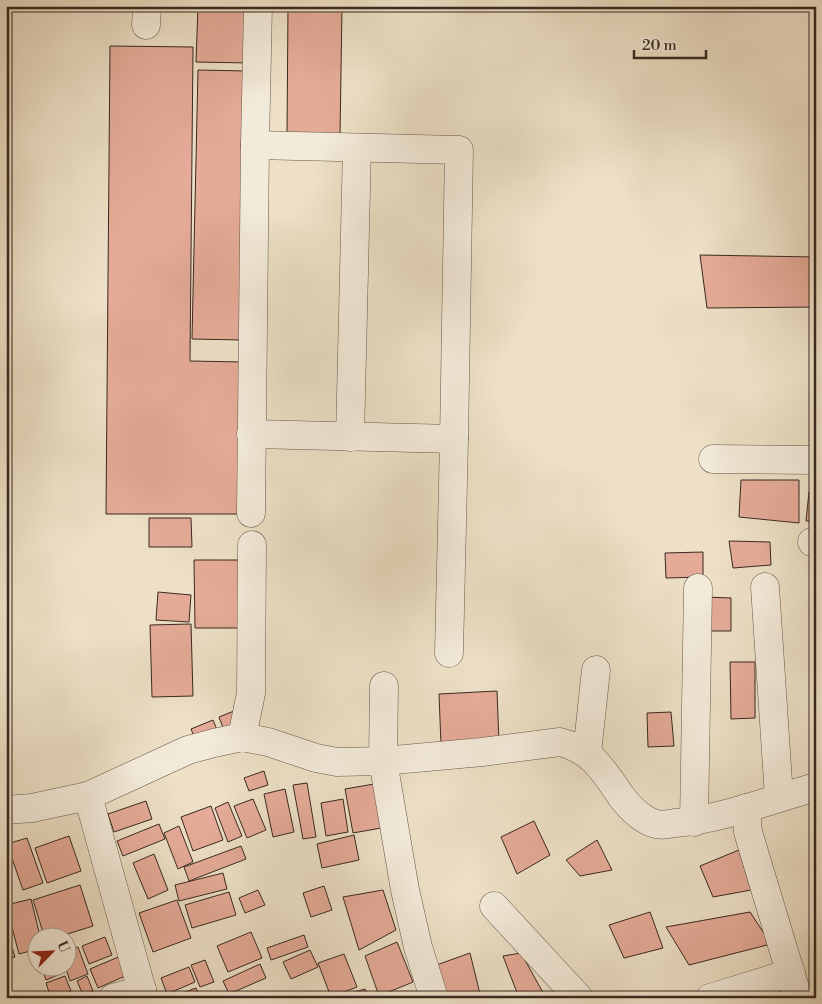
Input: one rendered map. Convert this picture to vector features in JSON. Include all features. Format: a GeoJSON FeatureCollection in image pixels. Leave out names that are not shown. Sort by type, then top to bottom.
{"type":"FeatureCollection","features":[{"type":"Feature","properties":{"kind":"street"},"geometry":{"type":"LineString","coordinates":[[251,514],[258,6]]}},
{"type":"Feature","properties":{"kind":"street"},"geometry":{"type":"LineString","coordinates":[[255,145],[459,150],[449,653]]}},
{"type":"Feature","properties":{"kind":"street"},"geometry":{"type":"LineString","coordinates":[[350,436],[357,148]]}},
{"type":"Feature","properties":{"kind":"street"},"geometry":{"type":"LineString","coordinates":[[251,434],[454,439]]}},
{"type":"Feature","properties":{"kind":"street"},"geometry":{"type":"LineString","coordinates":[[713,459],[816,460]]}},
{"type":"Feature","properties":{"kind":"street"},"geometry":{"type":"LineString","coordinates":[[243,728],[251,693],[252,545]]}},
{"type":"Feature","properties":{"kind":"street"},"geometry":{"type":"LineString","coordinates":[[766,587],[779,797]]}},
{"type":"Feature","properties":{"kind":"street"},"geometry":{"type":"LineString","coordinates":[[694,822],[698,588]]}},
{"type":"Feature","properties":{"kind":"street"},"geometry":{"type":"LineString","coordinates":[[587,753],[596,670]]}},
{"type":"Feature","properties":{"kind":"street"},"geometry":{"type":"LineString","coordinates":[[384,686],[383,761],[405,890],[418,947],[434,998]]}},
{"type":"Feature","properties":{"kind":"street"},"geometry":{"type":"LineString","coordinates":[[243,728],[268,742],[316,758],[337,762],[383,761],[482,752],[560,742],[587,753],[598,763],[629,807],[646,821],[658,825],[694,822],[816,787]]}},
{"type":"Feature","properties":{"kind":"street"},"geometry":{"type":"LineString","coordinates":[[6,810],[32,808],[88,796],[188,750],[214,742],[243,728]]}},
{"type":"Feature","properties":{"kind":"street"},"geometry":{"type":"LineString","coordinates":[[88,796],[143,994],[113,998]]}},
{"type":"Feature","properties":{"kind":"street"},"geometry":{"type":"LineString","coordinates":[[710,998],[794,985],[748,832],[746,808]]}},
{"type":"Feature","properties":{"kind":"street"},"geometry":{"type":"LineString","coordinates":[[494,906],[579,998]]}},
{"type":"Feature","properties":{"kind":"building"},"geometry":{"type":"Polygon","coordinates":[[[198,6],[251,6],[250,63],[196,62],[198,6]]]}},
{"type":"Feature","properties":{"kind":"building"},"geometry":{"type":"Polygon","coordinates":[[[288,6],[342,6],[340,136],[287,135],[288,6]]]}},
{"type":"Feature","properties":{"kind":"building"},"geometry":{"type":"Polygon","coordinates":[[[110,46],[193,47],[190,361],[243,362],[243,514],[106,514],[110,46]]]}},
{"type":"Feature","properties":{"kind":"building"},"geometry":{"type":"Polygon","coordinates":[[[198,70],[247,71],[241,340],[192,339],[198,70]]]}},
{"type":"Feature","properties":{"kind":"building"},"geometry":{"type":"Polygon","coordinates":[[[700,255],[816,257],[816,307],[707,308],[700,255]]]}},
{"type":"Feature","properties":{"kind":"building"},"geometry":{"type":"Polygon","coordinates":[[[741,480],[799,480],[799,523],[739,517],[741,480]]]}},
{"type":"Feature","properties":{"kind":"building"},"geometry":{"type":"Polygon","coordinates":[[[809,492],[816,492],[816,521],[806,521],[809,492]]]}},
{"type":"Feature","properties":{"kind":"building"},"geometry":{"type":"Polygon","coordinates":[[[149,518],[191,518],[192,547],[149,547],[149,518]]]}},
{"type":"Feature","properties":{"kind":"building"},"geometry":{"type":"Polygon","coordinates":[[[729,541],[770,542],[771,565],[733,568],[729,541]]]}},
{"type":"Feature","properties":{"kind":"building"},"geometry":{"type":"Polygon","coordinates":[[[703,552],[703,577],[666,578],[665,553],[703,552]]]}},
{"type":"Feature","properties":{"kind":"building"},"geometry":{"type":"Polygon","coordinates":[[[194,560],[241,560],[241,628],[195,628],[194,560]]]}},
{"type":"Feature","properties":{"kind":"building"},"geometry":{"type":"Polygon","coordinates":[[[158,592],[191,595],[189,622],[156,620],[158,592]]]}},
{"type":"Feature","properties":{"kind":"building"},"geometry":{"type":"Polygon","coordinates":[[[704,597],[731,598],[731,631],[704,631],[704,597]]]}},
{"type":"Feature","properties":{"kind":"building"},"geometry":{"type":"Polygon","coordinates":[[[191,624],[193,696],[152,697],[150,625],[191,624]]]}},
{"type":"Feature","properties":{"kind":"building"},"geometry":{"type":"Polygon","coordinates":[[[730,662],[755,662],[755,718],[731,719],[730,662]]]}},
{"type":"Feature","properties":{"kind":"building"},"geometry":{"type":"Polygon","coordinates":[[[497,691],[499,743],[441,745],[439,694],[497,691]]]}},
{"type":"Feature","properties":{"kind":"building"},"geometry":{"type":"Polygon","coordinates":[[[234,711],[240,727],[225,733],[219,717],[234,711]]]}},
{"type":"Feature","properties":{"kind":"building"},"geometry":{"type":"Polygon","coordinates":[[[671,712],[674,746],[648,747],[647,713],[671,712]]]}},
{"type":"Feature","properties":{"kind":"building"},"geometry":{"type":"Polygon","coordinates":[[[213,720],[219,735],[197,744],[191,729],[213,720]]]}},
{"type":"Feature","properties":{"kind":"building"},"geometry":{"type":"Polygon","coordinates":[[[264,771],[268,785],[249,791],[244,778],[264,771]]]}},
{"type":"Feature","properties":{"kind":"building"},"geometry":{"type":"Polygon","coordinates":[[[307,783],[316,837],[303,839],[293,785],[307,783]]]}},
{"type":"Feature","properties":{"kind":"building"},"geometry":{"type":"Polygon","coordinates":[[[380,783],[387,827],[353,833],[345,789],[380,783]]]}},
{"type":"Feature","properties":{"kind":"building"},"geometry":{"type":"Polygon","coordinates":[[[285,789],[294,832],[273,837],[264,794],[285,789]]]}},
{"type":"Feature","properties":{"kind":"building"},"geometry":{"type":"Polygon","coordinates":[[[253,799],[266,830],[247,838],[234,806],[253,799]]]}},
{"type":"Feature","properties":{"kind":"building"},"geometry":{"type":"Polygon","coordinates":[[[343,799],[348,832],[326,836],[321,803],[343,799]]]}},
{"type":"Feature","properties":{"kind":"building"},"geometry":{"type":"Polygon","coordinates":[[[146,801],[152,819],[114,832],[108,814],[146,801]]]}},
{"type":"Feature","properties":{"kind":"building"},"geometry":{"type":"Polygon","coordinates":[[[228,802],[242,836],[228,842],[215,808],[228,802]]]}},
{"type":"Feature","properties":{"kind":"building"},"geometry":{"type":"Polygon","coordinates":[[[211,806],[223,840],[193,851],[181,817],[211,806]]]}},
{"type":"Feature","properties":{"kind":"building"},"geometry":{"type":"Polygon","coordinates":[[[534,821],[550,855],[517,874],[501,837],[534,821]]]}},
{"type":"Feature","properties":{"kind":"building"},"geometry":{"type":"Polygon","coordinates":[[[159,824],[165,839],[123,856],[117,841],[159,824]]]}},
{"type":"Feature","properties":{"kind":"building"},"geometry":{"type":"Polygon","coordinates":[[[179,826],[193,862],[178,869],[164,833],[179,826]]]}},
{"type":"Feature","properties":{"kind":"building"},"geometry":{"type":"Polygon","coordinates":[[[354,835],[359,860],[322,868],[317,844],[354,835]]]}},
{"type":"Feature","properties":{"kind":"building"},"geometry":{"type":"Polygon","coordinates":[[[69,836],[81,871],[47,883],[35,848],[69,836]]]}},
{"type":"Feature","properties":{"kind":"building"},"geometry":{"type":"Polygon","coordinates":[[[27,838],[43,883],[23,890],[7,844],[27,838]]]}},
{"type":"Feature","properties":{"kind":"building"},"geometry":{"type":"Polygon","coordinates":[[[597,840],[612,870],[580,876],[566,860],[597,840]]]}},
{"type":"Feature","properties":{"kind":"building"},"geometry":{"type":"Polygon","coordinates":[[[241,846],[246,859],[189,881],[184,867],[241,846]]]}},
{"type":"Feature","properties":{"kind":"building"},"geometry":{"type":"Polygon","coordinates":[[[739,850],[751,890],[713,897],[700,866],[739,850]]]}},
{"type":"Feature","properties":{"kind":"building"},"geometry":{"type":"Polygon","coordinates":[[[154,854],[168,890],[148,899],[133,863],[154,854]]]}},
{"type":"Feature","properties":{"kind":"building"},"geometry":{"type":"Polygon","coordinates":[[[223,873],[227,889],[179,901],[175,885],[223,873]]]}},
{"type":"Feature","properties":{"kind":"building"},"geometry":{"type":"Polygon","coordinates":[[[80,885],[93,926],[78,931],[78,926],[41,926],[33,900],[80,885]]]}},
{"type":"Feature","properties":{"kind":"building"},"geometry":{"type":"Polygon","coordinates":[[[324,886],[332,910],[311,917],[303,893],[324,886]]]}},
{"type":"Feature","properties":{"kind":"building"},"geometry":{"type":"Polygon","coordinates":[[[258,890],[265,905],[245,913],[239,898],[258,890]]]}},
{"type":"Feature","properties":{"kind":"building"},"geometry":{"type":"Polygon","coordinates":[[[383,890],[396,930],[359,950],[343,897],[383,890]]]}},
{"type":"Feature","properties":{"kind":"building"},"geometry":{"type":"Polygon","coordinates":[[[229,892],[236,915],[192,928],[185,905],[229,892]]]}},
{"type":"Feature","properties":{"kind":"building"},"geometry":{"type":"Polygon","coordinates":[[[31,899],[38,926],[28,926],[28,952],[19,954],[6,905],[31,899]]]}},
{"type":"Feature","properties":{"kind":"building"},"geometry":{"type":"Polygon","coordinates":[[[177,900],[191,938],[153,952],[139,913],[177,900]]]}},
{"type":"Feature","properties":{"kind":"building"},"geometry":{"type":"Polygon","coordinates":[[[650,912],[663,948],[624,958],[609,925],[650,912]]]}},
{"type":"Feature","properties":{"kind":"building"},"geometry":{"type":"Polygon","coordinates":[[[750,912],[771,944],[689,965],[666,927],[750,912]]]}},
{"type":"Feature","properties":{"kind":"building"},"geometry":{"type":"Polygon","coordinates":[[[6,928],[15,957],[6,960],[6,928]]]}},
{"type":"Feature","properties":{"kind":"building"},"geometry":{"type":"Polygon","coordinates":[[[251,932],[262,958],[228,972],[217,946],[251,932]]]}},
{"type":"Feature","properties":{"kind":"building"},"geometry":{"type":"Polygon","coordinates":[[[304,935],[308,947],[271,960],[267,948],[304,935]]]}},
{"type":"Feature","properties":{"kind":"building"},"geometry":{"type":"Polygon","coordinates":[[[105,937],[112,955],[89,964],[82,946],[105,937]]]}},
{"type":"Feature","properties":{"kind":"building"},"geometry":{"type":"Polygon","coordinates":[[[397,942],[413,982],[379,996],[365,956],[397,942]]]}},
{"type":"Feature","properties":{"kind":"building"},"geometry":{"type":"Polygon","coordinates":[[[78,947],[88,974],[70,981],[68,976],[78,976],[78,947]]]}},
{"type":"Feature","properties":{"kind":"building"},"geometry":{"type":"Polygon","coordinates":[[[310,950],[318,967],[291,979],[283,962],[310,950]]]}},
{"type":"Feature","properties":{"kind":"building"},"geometry":{"type":"Polygon","coordinates":[[[470,953],[480,994],[466,998],[439,998],[431,967],[470,953]]]}},
{"type":"Feature","properties":{"kind":"building"},"geometry":{"type":"Polygon","coordinates":[[[521,953],[546,998],[519,998],[503,956],[521,953]]]}},
{"type":"Feature","properties":{"kind":"building"},"geometry":{"type":"Polygon","coordinates":[[[344,954],[357,987],[331,997],[318,963],[344,954]]]}},
{"type":"Feature","properties":{"kind":"building"},"geometry":{"type":"Polygon","coordinates":[[[123,955],[132,973],[98,988],[90,969],[123,955]]]}},
{"type":"Feature","properties":{"kind":"building"},"geometry":{"type":"Polygon","coordinates":[[[205,960],[214,982],[200,987],[191,965],[205,960]]]}},
{"type":"Feature","properties":{"kind":"building"},"geometry":{"type":"Polygon","coordinates":[[[260,964],[266,978],[229,994],[223,981],[260,964]]]}},
{"type":"Feature","properties":{"kind":"building"},"geometry":{"type":"Polygon","coordinates":[[[189,967],[195,982],[167,994],[161,978],[189,967]]]}},
{"type":"Feature","properties":{"kind":"building"},"geometry":{"type":"Polygon","coordinates":[[[45,976],[56,976],[46,980],[45,976]]]}},
{"type":"Feature","properties":{"kind":"building"},"geometry":{"type":"Polygon","coordinates":[[[65,976],[71,991],[51,998],[46,983],[65,976]]]}},
{"type":"Feature","properties":{"kind":"building"},"geometry":{"type":"Polygon","coordinates":[[[87,976],[93,991],[83,995],[77,981],[87,976]]]}},
{"type":"Feature","properties":{"kind":"building"},"geometry":{"type":"Polygon","coordinates":[[[779,987],[783,998],[753,998],[779,987]]]}},
{"type":"Feature","properties":{"kind":"building"},"geometry":{"type":"Polygon","coordinates":[[[196,988],[200,998],[169,998],[196,988]]]}},
{"type":"Feature","properties":{"kind":"building"},"geometry":{"type":"Polygon","coordinates":[[[365,989],[368,998],[353,998],[351,993],[365,989]]]}},
{"type":"Feature","properties":{"kind":"building"},"geometry":{"type":"Polygon","coordinates":[[[560,992],[566,998],[545,996],[560,992]]]}}]}
